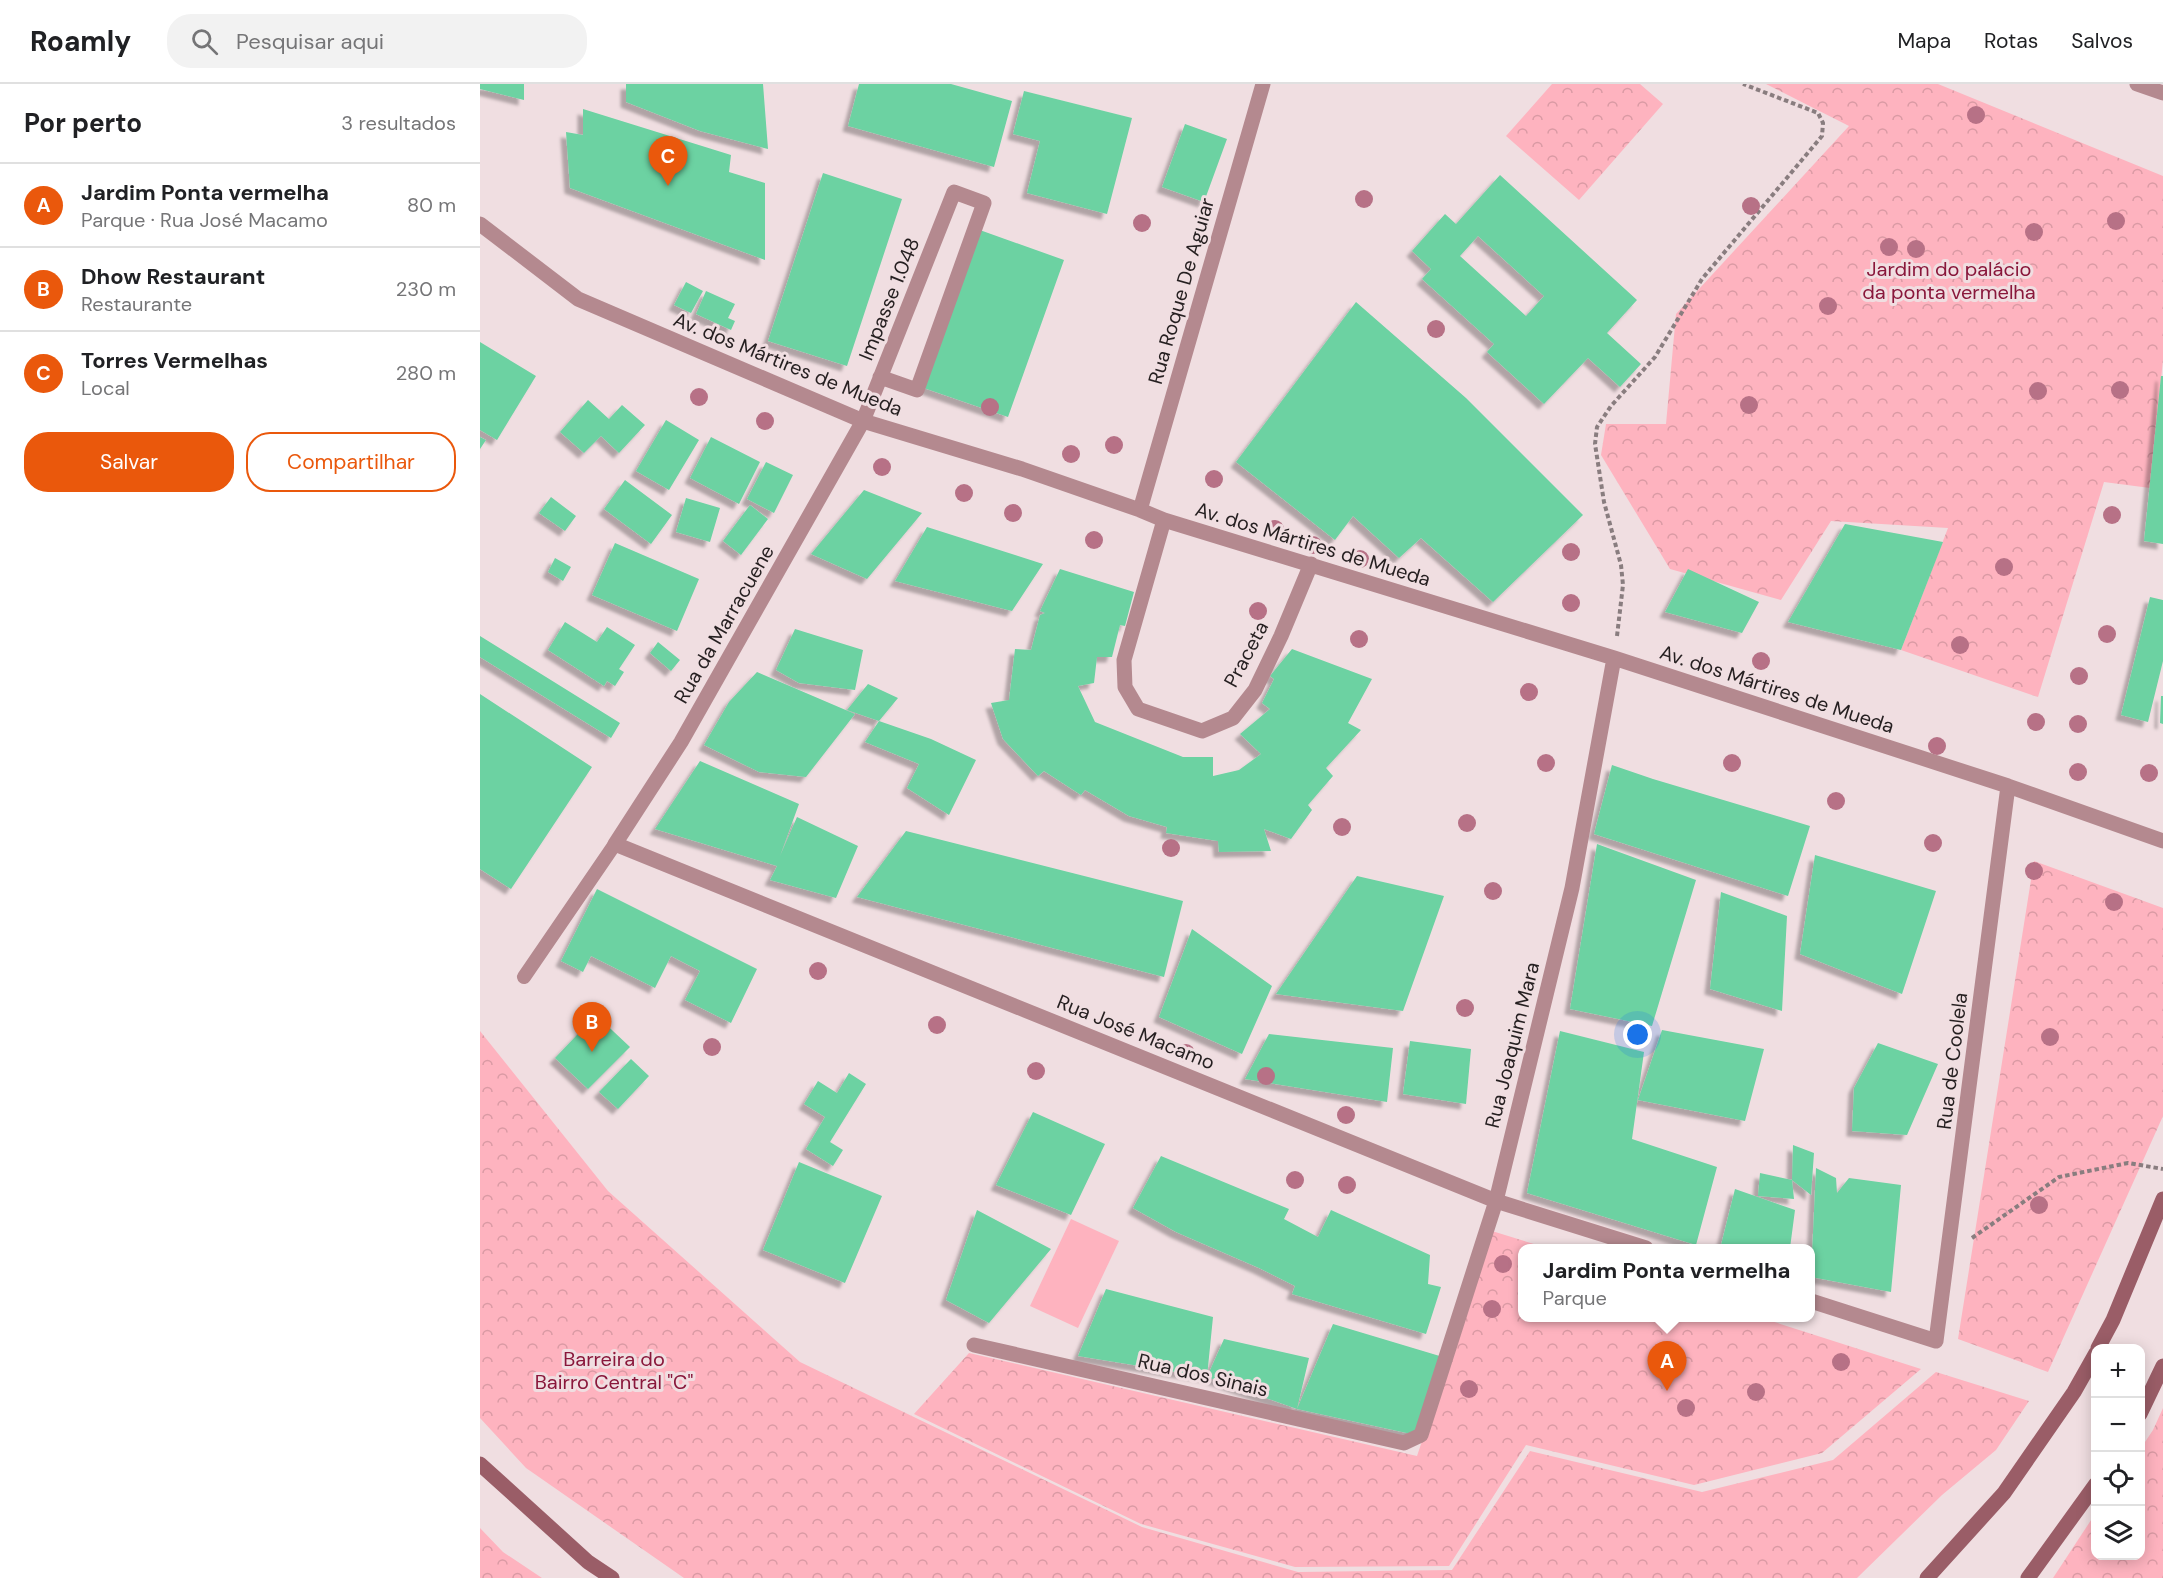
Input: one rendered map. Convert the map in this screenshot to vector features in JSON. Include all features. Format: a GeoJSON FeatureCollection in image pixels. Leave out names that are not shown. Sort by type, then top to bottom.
{"type":"FeatureCollection","features":[{"type":"Feature","properties":{"kind":"main road"},"geometry":{"type":"LineString","coordinates":[[2100,1344],[2113,1320],[2163,1199]]}},
{"type":"Feature","properties":{"kind":"main road"},"geometry":{"type":"LineString","coordinates":[[1927,1578],[2004,1493],[2074,1392],[2091,1362]]}},
{"type":"Feature","properties":{"kind":"main road"},"geometry":{"type":"LineString","coordinates":[[2145,1404],[2163,1366]]}},
{"type":"Feature","properties":{"kind":"main road"},"geometry":{"type":"LineString","coordinates":[[480,1464],[588,1562],[612,1578]]}},
{"type":"Feature","properties":{"kind":"main road"},"geometry":{"type":"LineString","coordinates":[[2028,1578],[2091,1491]]}},
{"type":"Feature","properties":{"kind":"street","name":"Rua Roque De Aguiar"},"geometry":{"type":"LineString","coordinates":[[1140,510],[1263,84]]}},
{"type":"Feature","properties":{"kind":"street"},"geometry":{"type":"LineString","coordinates":[[2137,84],[2163,93]]}},
{"type":"Feature","properties":{"kind":"street","name":"Impasse 1.048"},"geometry":{"type":"LineString","coordinates":[[863,421],[880,377],[954,192],[984,203],[917,390],[880,377]]}},
{"type":"Feature","properties":{"kind":"street","name":"Av. dos Mártires de Mueda"},"geometry":{"type":"LineString","coordinates":[[480,224],[578,299],[863,421],[1022,469],[1164,520],[1614,658],[2008,786],[2163,841]]}},
{"type":"Feature","properties":{"kind":"street","name":"Rua da Marracuene"},"geometry":{"type":"LineString","coordinates":[[615,844],[681,742],[863,421]]}},
{"type":"Feature","properties":{"kind":"street","name":"Praceta"},"geometry":{"type":"LineString","coordinates":[[1164,520],[1124,660],[1125,687],[1138,709],[1202,731],[1233,718],[1255,690],[1281,636],[1311,564]]}},
{"type":"Feature","properties":{"kind":"street","name":"Rua Joaquim Mara"},"geometry":{"type":"LineString","coordinates":[[1421,1435],[1496,1200],[1572,888],[1614,658]]}},
{"type":"Feature","properties":{"kind":"street","name":"Rua de Coolela"},"geometry":{"type":"LineString","coordinates":[[1815,1302],[1936,1341],[2008,786]]}},
{"type":"Feature","properties":{"kind":"street","name":"Rua José Macamo"},"geometry":{"type":"LineString","coordinates":[[615,844],[1496,1200],[1634,1244]]}},
{"type":"Feature","properties":{"kind":"street","name":"Rua dos Sinais"},"geometry":{"type":"LineString","coordinates":[[974,1345],[1404,1443],[1421,1435]]}},
{"type":"Feature","properties":{"kind":"lane"},"geometry":{"type":"LineString","coordinates":[[524,977],[615,844]]}},
{"type":"Feature","properties":{"kind":"path"},"geometry":{"type":"LineString","coordinates":[[1614,658],[1623,585],[1621,565],[1604,502],[1595,444],[1597,428],[1611,406],[1655,357],[1702,279],[1822,136],[1823,123],[1818,113],[1743,84]]}},
{"type":"Feature","properties":{"kind":"path"},"geometry":{"type":"LineString","coordinates":[[1948,1257],[2059,1177],[2128,1163],[2163,1169]]}},
{"type":"Feature","properties":{"kind":"green space"},"geometry":{"type":"Polygon","coordinates":[[[1552,84],[1640,84],[1663,104],[1579,200],[1506,136],[1552,84]]]}},
{"type":"Feature","properties":{"kind":"green space","name":"Jardim do palácio da ponta vermelha"},"geometry":{"type":"Polygon","coordinates":[[[1766,84],[1938,84],[2163,176],[2163,360],[2150,488],[2104,482],[2038,697],[1901,650],[1948,528],[1831,521],[1781,600],[1670,569],[1601,455],[1606,424],[1666,424],[1676,314],[1849,126],[1766,84]]]}},
{"type":"Feature","properties":{"kind":"green space"},"geometry":{"type":"Polygon","coordinates":[[[2034,861],[2163,908],[2163,1116],[2048,1372],[1958,1339],[2034,861]]]}},
{"type":"Feature","properties":{"kind":"green space","name":"Barreira do Bairro Central \"C\""},"geometry":{"type":"Polygon","coordinates":[[[480,1031],[608,1191],[800,1362],[1142,1527],[1298,1572],[1452,1570],[1530,1451],[1702,1492],[1833,1460],[1936,1372],[2029,1401],[1996,1450],[1942,1495],[1857,1578],[684,1578],[526,1468],[480,1418],[480,1031]]]}},
{"type":"Feature","properties":{"kind":"green space"},"geometry":{"type":"Polygon","coordinates":[[[1071,1219],[1119,1241],[1078,1328],[1030,1306],[1071,1219]]]}},
{"type":"Feature","properties":{"kind":"green space"},"geometry":{"type":"Polygon","coordinates":[[[1492,1231],[1534,1244],[1518,1244],[1518,1322],[1774,1322],[1921,1369],[1822,1453],[1694,1485],[1526,1445],[1449,1566],[1295,1567],[1141,1524],[914,1414],[969,1353],[1417,1456],[1492,1231]]]}},
{"type":"Feature","properties":{"kind":"green space"},"geometry":{"type":"Polygon","coordinates":[[[2163,1408],[2163,1578],[2053,1578],[2091,1520],[2091,1560],[2145,1560],[2145,1442],[2163,1408]]]}},
{"type":"Feature","properties":{"kind":"green space"},"geometry":{"type":"Polygon","coordinates":[[[480,1528],[503,1552],[542,1578],[480,1578],[480,1528]]]}},
{"type":"Feature","properties":{"kind":"building"},"geometry":{"type":"Polygon","coordinates":[[[480,84],[524,84],[524,100],[480,89],[480,84]]]}},
{"type":"Feature","properties":{"kind":"building"},"geometry":{"type":"Polygon","coordinates":[[[626,84],[763,84],[768,149],[700,131],[626,102],[626,84]]]}},
{"type":"Feature","properties":{"kind":"building"},"geometry":{"type":"Polygon","coordinates":[[[859,84],[951,84],[1012,101],[994,167],[848,126],[859,84]]]}},
{"type":"Feature","properties":{"kind":"building"},"geometry":{"type":"Polygon","coordinates":[[[1024,91],[1132,118],[1107,214],[1027,193],[1040,141],[1013,134],[1024,91]]]}},
{"type":"Feature","properties":{"kind":"building"},"geometry":{"type":"Polygon","coordinates":[[[583,109],[731,155],[729,172],[765,183],[765,260],[570,188],[566,132],[583,135],[583,109]]]}},
{"type":"Feature","properties":{"kind":"building"},"geometry":{"type":"Polygon","coordinates":[[[1185,124],[1227,139],[1204,202],[1162,187],[1185,124]]]}},
{"type":"Feature","properties":{"kind":"building"},"geometry":{"type":"Polygon","coordinates":[[[823,173],[902,199],[847,366],[768,341],[823,173]]]}},
{"type":"Feature","properties":{"kind":"building"},"geometry":{"type":"Polygon","coordinates":[[[1500,175],[1637,300],[1607,333],[1641,364],[1620,387],[1588,358],[1544,404],[1487,352],[1494,344],[1422,279],[1431,269],[1412,251],[1445,214],[1456,224],[1500,175]],[[1478,236],[1460,256],[1526,316],[1544,296],[1478,236]]]}},
{"type":"Feature","properties":{"kind":"building"},"geometry":{"type":"Polygon","coordinates":[[[977,229],[1064,260],[1008,417],[921,387],[977,229]]]}},
{"type":"Feature","properties":{"kind":"building"},"geometry":{"type":"Polygon","coordinates":[[[686,282],[703,291],[691,313],[674,305],[686,282]]]}},
{"type":"Feature","properties":{"kind":"building"},"geometry":{"type":"Polygon","coordinates":[[[706,291],[735,304],[728,318],[735,321],[731,330],[696,314],[706,291]]]}},
{"type":"Feature","properties":{"kind":"building"},"geometry":{"type":"Polygon","coordinates":[[[1356,302],[1466,398],[1583,515],[1493,602],[1421,538],[1399,558],[1353,516],[1335,540],[1236,462],[1356,302]]]}},
{"type":"Feature","properties":{"kind":"building"},"geometry":{"type":"Polygon","coordinates":[[[480,342],[536,376],[497,440],[480,430],[480,342]]]}},
{"type":"Feature","properties":{"kind":"building"},"geometry":{"type":"Polygon","coordinates":[[[2161,376],[2163,376],[2163,544],[2144,541],[2161,376]]]}},
{"type":"Feature","properties":{"kind":"building"},"geometry":{"type":"Polygon","coordinates":[[[588,400],[609,419],[622,405],[645,425],[619,453],[601,436],[584,453],[560,432],[588,400]]]}},
{"type":"Feature","properties":{"kind":"building"},"geometry":{"type":"Polygon","coordinates":[[[666,420],[699,440],[669,490],[636,471],[666,420]]]}},
{"type":"Feature","properties":{"kind":"building"},"geometry":{"type":"Polygon","coordinates":[[[480,437],[486,440],[480,449],[480,437]]]}},
{"type":"Feature","properties":{"kind":"building"},"geometry":{"type":"Polygon","coordinates":[[[711,437],[760,462],[739,504],[690,478],[711,437]]]}},
{"type":"Feature","properties":{"kind":"building"},"geometry":{"type":"Polygon","coordinates":[[[766,462],[793,475],[774,513],[747,499],[766,462]]]}},
{"type":"Feature","properties":{"kind":"building"},"geometry":{"type":"Polygon","coordinates":[[[625,480],[672,515],[651,544],[604,509],[625,480]]]}},
{"type":"Feature","properties":{"kind":"building"},"geometry":{"type":"Polygon","coordinates":[[[864,490],[922,513],[867,579],[811,554],[864,490]]]}},
{"type":"Feature","properties":{"kind":"building"},"geometry":{"type":"Polygon","coordinates":[[[551,497],[576,516],[565,531],[539,513],[551,497]]]}},
{"type":"Feature","properties":{"kind":"building"},"geometry":{"type":"Polygon","coordinates":[[[686,498],[720,508],[710,542],[676,532],[686,498]]]}},
{"type":"Feature","properties":{"kind":"building"},"geometry":{"type":"Polygon","coordinates":[[[750,505],[768,519],[741,555],[723,541],[750,505]]]}},
{"type":"Feature","properties":{"kind":"building"},"geometry":{"type":"Polygon","coordinates":[[[1845,524],[1943,542],[1901,650],[1788,622],[1845,524]]]}},
{"type":"Feature","properties":{"kind":"building"},"geometry":{"type":"Polygon","coordinates":[[[927,527],[1043,564],[1012,611],[895,581],[927,527]]]}},
{"type":"Feature","properties":{"kind":"building"},"geometry":{"type":"Polygon","coordinates":[[[615,543],[699,579],[677,631],[592,595],[615,543]]]}},
{"type":"Feature","properties":{"kind":"building"},"geometry":{"type":"Polygon","coordinates":[[[555,558],[571,567],[563,581],[548,572],[555,558]]]}},
{"type":"Feature","properties":{"kind":"building"},"geometry":{"type":"Polygon","coordinates":[[[1060,569],[1134,592],[1125,626],[1120,625],[1112,657],[1097,657],[1094,683],[1078,686],[1095,722],[1183,757],[1213,757],[1213,776],[1239,770],[1261,754],[1240,734],[1270,709],[1262,703],[1274,679],[1270,676],[1292,649],[1372,679],[1348,723],[1361,730],[1326,768],[1333,776],[1308,805],[1312,810],[1291,839],[1264,829],[1271,851],[1219,852],[1218,841],[1166,833],[1167,827],[1129,816],[1085,790],[1081,795],[1044,771],[1038,776],[1003,739],[991,703],[1009,700],[1015,649],[1031,650],[1040,615],[1045,613],[1040,611],[1060,569]]]}},
{"type":"Feature","properties":{"kind":"building"},"geometry":{"type":"Polygon","coordinates":[[[1688,569],[1759,602],[1742,633],[1665,612],[1688,569]]]}},
{"type":"Feature","properties":{"kind":"building"},"geometry":{"type":"Polygon","coordinates":[[[2150,597],[2163,600],[2163,661],[2148,722],[2121,715],[2150,597]]]}},
{"type":"Feature","properties":{"kind":"building"},"geometry":{"type":"Polygon","coordinates":[[[565,622],[597,642],[607,627],[635,645],[619,669],[624,672],[615,686],[607,681],[604,686],[548,650],[565,622]]]}},
{"type":"Feature","properties":{"kind":"building"},"geometry":{"type":"Polygon","coordinates":[[[795,629],[863,650],[855,690],[799,683],[776,670],[795,629]]]}},
{"type":"Feature","properties":{"kind":"building"},"geometry":{"type":"Polygon","coordinates":[[[480,636],[620,723],[611,738],[480,657],[480,636]]]}},
{"type":"Feature","properties":{"kind":"building"},"geometry":{"type":"Polygon","coordinates":[[[658,642],[680,660],[671,671],[650,653],[658,642]]]}},
{"type":"Feature","properties":{"kind":"building"},"geometry":{"type":"Polygon","coordinates":[[[757,672],[855,714],[806,777],[759,772],[704,745],[729,702],[757,672]]]}},
{"type":"Feature","properties":{"kind":"building"},"geometry":{"type":"Polygon","coordinates":[[[868,684],[898,698],[879,721],[847,710],[868,684]]]}},
{"type":"Feature","properties":{"kind":"building"},"geometry":{"type":"Polygon","coordinates":[[[480,694],[592,767],[511,889],[480,869],[480,694]]]}},
{"type":"Feature","properties":{"kind":"building"},"geometry":{"type":"Polygon","coordinates":[[[2161,696],[2163,696],[2163,724],[2160,723],[2161,696]]]}},
{"type":"Feature","properties":{"kind":"building"},"geometry":{"type":"Polygon","coordinates":[[[879,721],[931,739],[976,760],[949,815],[907,788],[919,764],[865,742],[879,721]]]}},
{"type":"Feature","properties":{"kind":"building"},"geometry":{"type":"Polygon","coordinates":[[[700,761],[799,804],[780,856],[797,817],[858,846],[836,898],[770,880],[777,866],[655,829],[700,761]]]}},
{"type":"Feature","properties":{"kind":"building"},"geometry":{"type":"Polygon","coordinates":[[[1612,765],[1810,826],[1788,896],[1594,834],[1612,765]]]}},
{"type":"Feature","properties":{"kind":"building"},"geometry":{"type":"Polygon","coordinates":[[[906,831],[1183,901],[1164,977],[857,897],[906,831]]]}},
{"type":"Feature","properties":{"kind":"building"},"geometry":{"type":"Polygon","coordinates":[[[1597,844],[1696,880],[1652,1026],[1570,1009],[1597,844]]]}},
{"type":"Feature","properties":{"kind":"building"},"geometry":{"type":"Polygon","coordinates":[[[1815,855],[1936,891],[1902,994],[1800,954],[1815,855]]]}},
{"type":"Feature","properties":{"kind":"building"},"geometry":{"type":"Polygon","coordinates":[[[1357,876],[1444,896],[1403,1011],[1276,994],[1357,876]]]}},
{"type":"Feature","properties":{"kind":"building"},"geometry":{"type":"Polygon","coordinates":[[[597,889],[757,969],[731,1023],[685,1000],[700,971],[671,956],[655,988],[591,956],[583,972],[561,961],[597,889]]]}},
{"type":"Feature","properties":{"kind":"building"},"geometry":{"type":"Polygon","coordinates":[[[1721,892],[1787,916],[1782,1011],[1710,989],[1721,892]]]}},
{"type":"Feature","properties":{"kind":"building"},"geometry":{"type":"Polygon","coordinates":[[[1192,929],[1272,986],[1242,1054],[1159,1017],[1192,929]]]}},
{"type":"Feature","properties":{"kind":"building"},"geometry":{"type":"Polygon","coordinates":[[[596,1015],[630,1047],[588,1089],[555,1058],[596,1015]]]}},
{"type":"Feature","properties":{"kind":"building"},"geometry":{"type":"Polygon","coordinates":[[[1662,1030],[1764,1049],[1745,1121],[1638,1100],[1662,1030]]]}},
{"type":"Feature","properties":{"kind":"building"},"geometry":{"type":"Polygon","coordinates":[[[1560,1031],[1644,1052],[1632,1139],[1717,1167],[1696,1244],[1527,1193],[1560,1031]]]}},
{"type":"Feature","properties":{"kind":"building"},"geometry":{"type":"Polygon","coordinates":[[[1269,1034],[1393,1048],[1387,1102],[1245,1079],[1269,1034]]]}},
{"type":"Feature","properties":{"kind":"building"},"geometry":{"type":"Polygon","coordinates":[[[1410,1041],[1471,1049],[1466,1104],[1403,1094],[1410,1041]]]}},
{"type":"Feature","properties":{"kind":"building"},"geometry":{"type":"Polygon","coordinates":[[[1878,1043],[1938,1064],[1907,1135],[1852,1131],[1854,1088],[1878,1043]]]}},
{"type":"Feature","properties":{"kind":"building"},"geometry":{"type":"Polygon","coordinates":[[[631,1059],[649,1076],[618,1109],[599,1092],[631,1059]]]}},
{"type":"Feature","properties":{"kind":"building"},"geometry":{"type":"Polygon","coordinates":[[[849,1073],[866,1084],[830,1142],[843,1150],[833,1166],[806,1149],[825,1117],[804,1104],[818,1081],[837,1093],[849,1073]]]}},
{"type":"Feature","properties":{"kind":"building"},"geometry":{"type":"Polygon","coordinates":[[[1033,1112],[1105,1144],[1071,1215],[996,1185],[1033,1112]]]}},
{"type":"Feature","properties":{"kind":"building"},"geometry":{"type":"Polygon","coordinates":[[[1793,1145],[1814,1153],[1811,1195],[1792,1180],[1793,1145]]]}},
{"type":"Feature","properties":{"kind":"building"},"geometry":{"type":"Polygon","coordinates":[[[1161,1156],[1289,1209],[1284,1219],[1318,1237],[1331,1210],[1430,1255],[1428,1284],[1441,1287],[1426,1334],[1292,1294],[1295,1286],[1176,1232],[1133,1208],[1161,1156]]]}},
{"type":"Feature","properties":{"kind":"building"},"geometry":{"type":"Polygon","coordinates":[[[799,1162],[882,1196],[845,1283],[763,1250],[799,1162]]]}},
{"type":"Feature","properties":{"kind":"building"},"geometry":{"type":"Polygon","coordinates":[[[1816,1168],[1836,1178],[1837,1193],[1849,1178],[1901,1185],[1891,1292],[1815,1278],[1815,1244],[1813,1244],[1816,1168]]]}},
{"type":"Feature","properties":{"kind":"building"},"geometry":{"type":"Polygon","coordinates":[[[1760,1173],[1792,1180],[1794,1199],[1758,1196],[1760,1173]]]}},
{"type":"Feature","properties":{"kind":"building"},"geometry":{"type":"Polygon","coordinates":[[[1735,1189],[1795,1210],[1791,1244],[1721,1244],[1735,1189]]]}},
{"type":"Feature","properties":{"kind":"building"},"geometry":{"type":"Polygon","coordinates":[[[977,1210],[1051,1249],[989,1323],[946,1300],[977,1210]]]}},
{"type":"Feature","properties":{"kind":"building"},"geometry":{"type":"Polygon","coordinates":[[[1106,1289],[1213,1317],[1207,1377],[1078,1356],[1106,1289]]]}},
{"type":"Feature","properties":{"kind":"building"},"geometry":{"type":"Polygon","coordinates":[[[1333,1324],[1443,1357],[1416,1435],[1297,1409],[1333,1324]]]}},
{"type":"Feature","properties":{"kind":"building"},"geometry":{"type":"Polygon","coordinates":[[[1224,1339],[1309,1358],[1297,1409],[1207,1377],[1224,1339]]]}},
{"type":"Feature","properties":{"kind":"place","name":"Torres Vermelhas"},"geometry":{"type":"Point","coordinates":[668,186]}},
{"type":"Feature","properties":{"kind":"place","name":"Dhow Restaurant"},"geometry":{"type":"Point","coordinates":[592,1052]}},
{"type":"Feature","properties":{"kind":"place","name":"Jardim Ponta vermelha"},"geometry":{"type":"Point","coordinates":[1667,1391]}}]}
